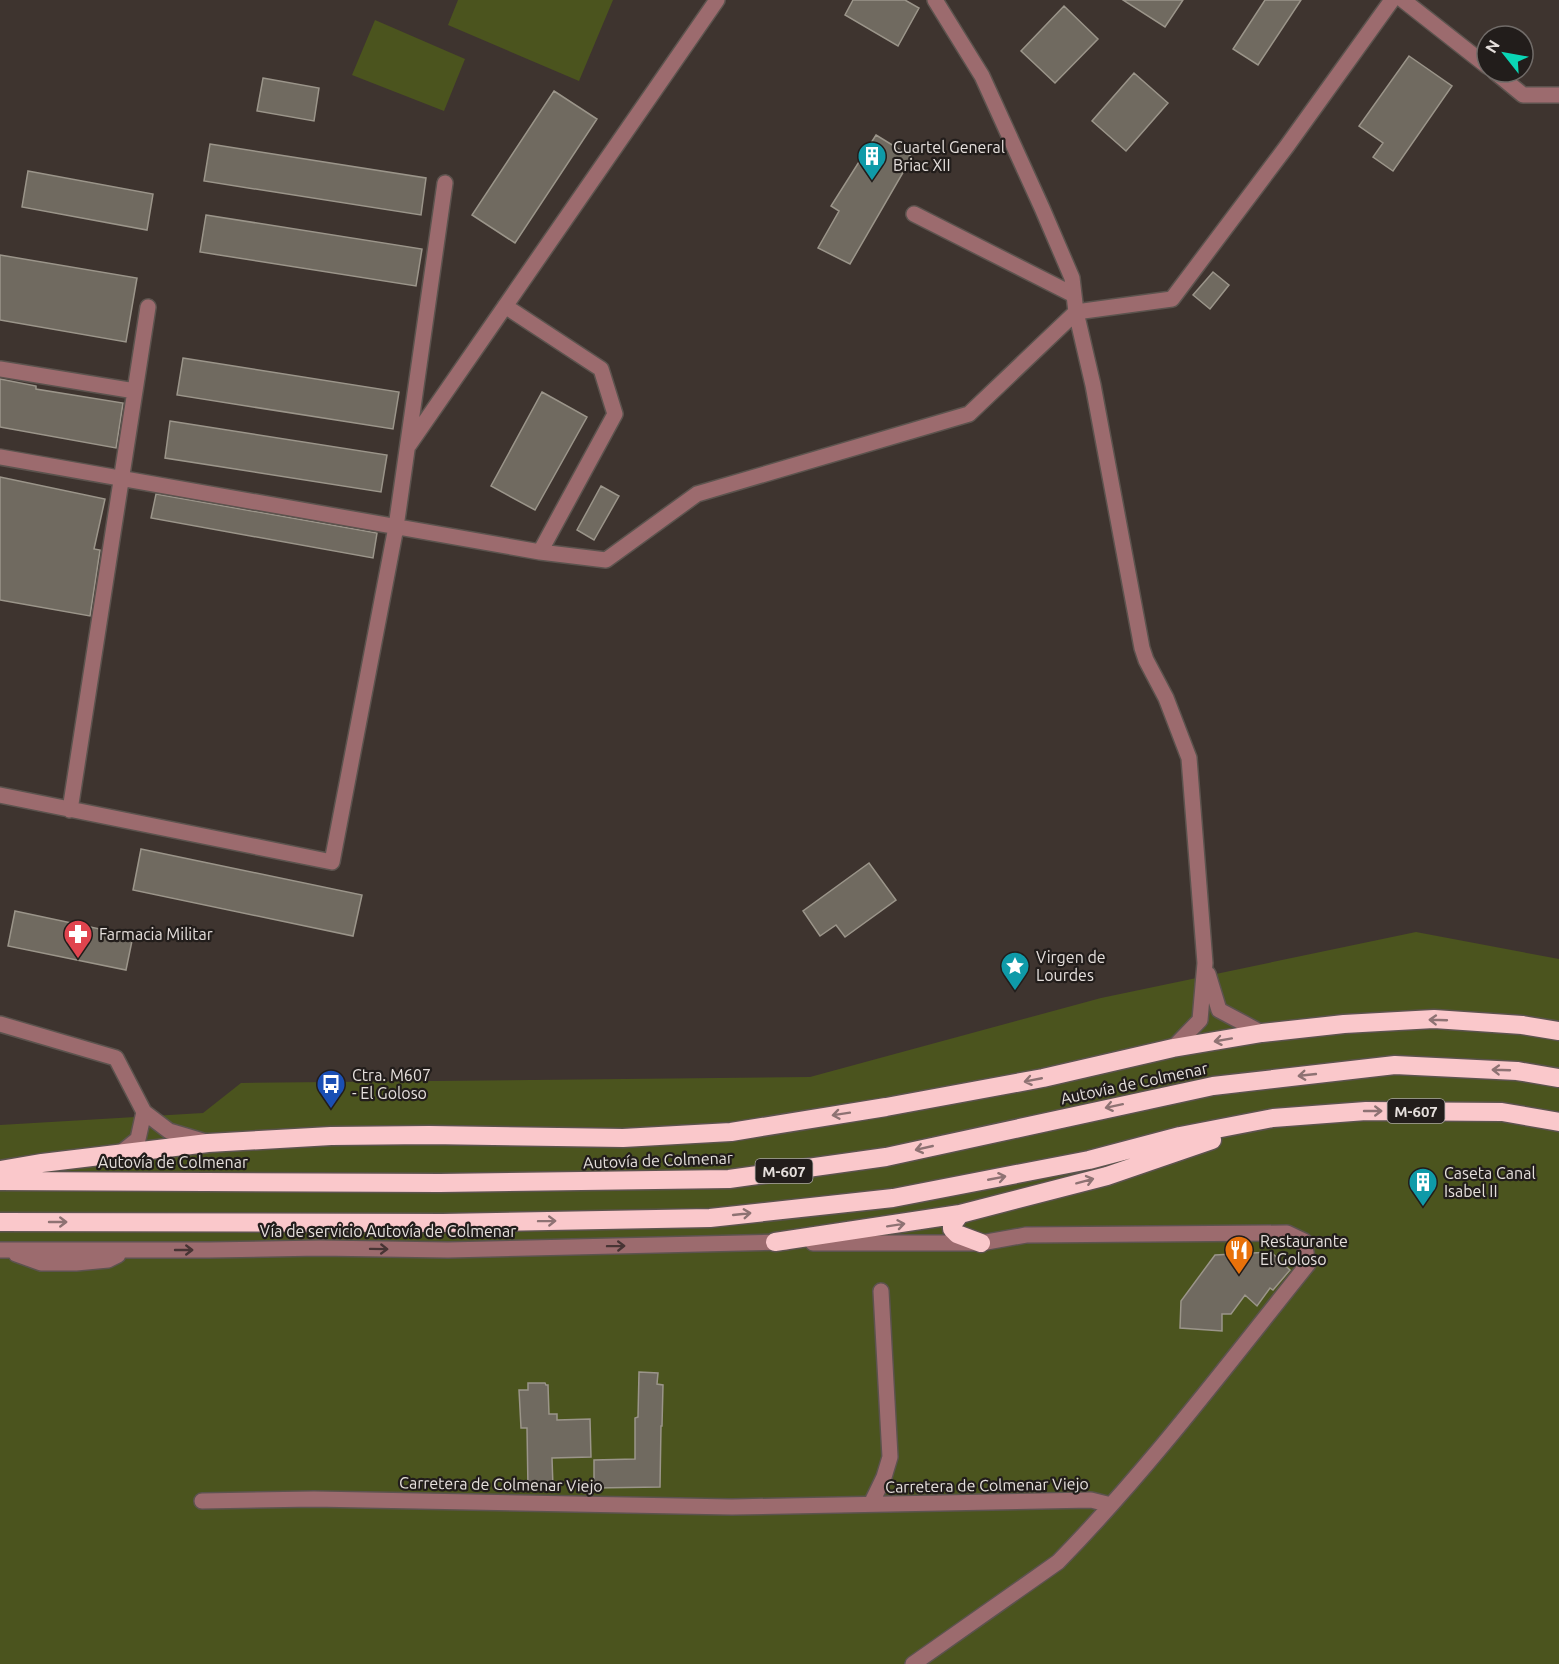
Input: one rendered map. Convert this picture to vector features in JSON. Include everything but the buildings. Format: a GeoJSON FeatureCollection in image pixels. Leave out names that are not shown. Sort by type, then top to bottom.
{"type":"FeatureCollection","features":[{"type":"Feature","properties":{"kind":"highway"},"geometry":{"type":"LineString","coordinates":[[0,1170],[208,1143],[331,1136],[623,1138],[731,1132],[886,1107],[1043,1078],[1173,1048],[1262,1033],[1344,1024],[1434,1019],[1522,1025],[1559,1031]]}},
{"type":"Feature","properties":{"kind":"highway","name":"Autovía de Colmenar"},"geometry":{"type":"LineString","coordinates":[[0,1180],[440,1184],[729,1179],[886,1157],[1213,1086],[1395,1065],[1517,1071],[1559,1078]]}},
{"type":"Feature","properties":{"kind":"highway","name":"M-607"},"geometry":{"type":"LineString","coordinates":[[0,1222],[443,1223],[710,1218],[893,1198],[1089,1160],[1180,1136],[1273,1118],[1366,1111],[1502,1112],[1559,1122]]}},
{"type":"Feature","properties":{"kind":"highway"},"geometry":{"type":"LineString","coordinates":[[775,1242],[960,1214],[1107,1176],[1273,1118]]}},
{"type":"Feature","properties":{"kind":"highway"},"geometry":{"type":"LineString","coordinates":[[960,1214],[952,1225],[952,1229],[957,1234],[981,1243]]}},
{"type":"Feature","properties":{"kind":"street"},"geometry":{"type":"LineString","coordinates":[[407,447],[717,0]]}},
{"type":"Feature","properties":{"kind":"street"},"geometry":{"type":"LineString","coordinates":[[935,0],[982,76],[1072,278],[1076,312],[1093,385],[1146,660],[1166,698],[1189,759],[1205,963],[1200,1020],[1173,1048]]}},
{"type":"Feature","properties":{"kind":"street"},"geometry":{"type":"LineString","coordinates":[[0,457],[540,552],[606,560],[697,494],[969,414],[1076,312],[1172,299],[1287,146],[1392,0]]}},
{"type":"Feature","properties":{"kind":"street"},"geometry":{"type":"LineString","coordinates":[[1403,0],[1475,57]]}},
{"type":"Feature","properties":{"kind":"street"},"geometry":{"type":"LineString","coordinates":[[1510,84],[1523,95],[1559,95]]}},
{"type":"Feature","properties":{"kind":"street"},"geometry":{"type":"LineString","coordinates":[[0,795],[332,862],[396,527],[445,183]]}},
{"type":"Feature","properties":{"kind":"street"},"geometry":{"type":"LineString","coordinates":[[914,214],[1074,295]]}},
{"type":"Feature","properties":{"kind":"street"},"geometry":{"type":"LineString","coordinates":[[506,306],[601,369],[615,414],[540,552]]}},
{"type":"Feature","properties":{"kind":"street"},"geometry":{"type":"LineString","coordinates":[[70,810],[148,307]]}},
{"type":"Feature","properties":{"kind":"street"},"geometry":{"type":"LineString","coordinates":[[0,369],[135,392]]}},
{"type":"Feature","properties":{"kind":"street"},"geometry":{"type":"LineString","coordinates":[[1205,963],[1219,1010],[1262,1033]]}},
{"type":"Feature","properties":{"kind":"street"},"geometry":{"type":"LineString","coordinates":[[0,1024],[116,1058],[144,1112],[169,1131],[208,1143]]}},
{"type":"Feature","properties":{"kind":"street"},"geometry":{"type":"LineString","coordinates":[[118,1155],[138,1139],[144,1112]]}},
{"type":"Feature","properties":{"kind":"street"},"geometry":{"type":"LineString","coordinates":[[913,1664],[1058,1562],[1143,1470],[1308,1264],[1305,1241],[1287,1233],[1026,1235],[981,1243]]}},
{"type":"Feature","properties":{"kind":"street","name":"Vía de servicio Autovía de Colmenar"},"geometry":{"type":"LineString","coordinates":[[3,1250],[320,1248],[448,1250],[775,1242],[981,1243]]}},
{"type":"Feature","properties":{"kind":"street"},"geometry":{"type":"LineString","coordinates":[[871,1504],[884,1477],[890,1457],[881,1291]]}},
{"type":"Feature","properties":{"kind":"street","name":"Carretera de Colmenar Viejo"},"geometry":{"type":"LineString","coordinates":[[202,1501],[314,1499],[732,1506],[1091,1500],[1111,1505]]}},
{"type":"Feature","properties":{"kind":"green space"},"geometry":{"type":"Polygon","coordinates":[[[458,0],[613,0],[579,81],[448,25],[458,0]]]}},
{"type":"Feature","properties":{"kind":"green space"},"geometry":{"type":"Polygon","coordinates":[[[375,20],[465,59],[444,111],[352,75],[375,20]]]}},
{"type":"Feature","properties":{"kind":"green space"},"geometry":{"type":"Polygon","coordinates":[[[1416,932],[1559,959],[1559,1664],[0,1664],[0,1125],[203,1113],[241,1083],[810,1077],[1101,998],[1416,932]]]}},
{"type":"Feature","properties":{"kind":"place","name":"Cuartel General Briac XII"},"geometry":{"type":"Point","coordinates":[872,182]}},
{"type":"Feature","properties":{"kind":"place","name":"Farmacia Militar"},"geometry":{"type":"Point","coordinates":[78,960]}},
{"type":"Feature","properties":{"kind":"place","name":"Virgen de Lourdes"},"geometry":{"type":"Point","coordinates":[1015,992]}},
{"type":"Feature","properties":{"kind":"place","name":"Ctra. M607 - El Goloso"},"geometry":{"type":"Point","coordinates":[331,1110]}},
{"type":"Feature","properties":{"kind":"place","name":"Caseta Canal Isabel II"},"geometry":{"type":"Point","coordinates":[1423,1208]}},
{"type":"Feature","properties":{"kind":"place","name":"Restaurante El Goloso"},"geometry":{"type":"Point","coordinates":[1239,1276]}}]}
